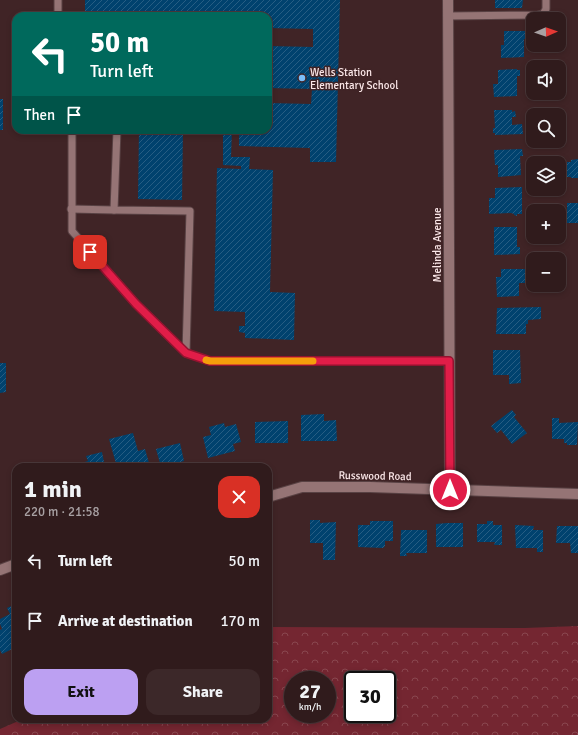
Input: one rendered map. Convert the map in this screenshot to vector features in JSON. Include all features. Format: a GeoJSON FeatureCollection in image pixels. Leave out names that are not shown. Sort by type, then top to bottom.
{"type":"FeatureCollection","features":[{"type":"Feature","properties":{"kind":"street","name":"Melinda Avenue"},"geometry":{"type":"LineString","coordinates":[[448,0],[450,490]]}},
{"type":"Feature","properties":{"kind":"street","name":"Russwood Road"},"geometry":{"type":"LineString","coordinates":[[272,496],[302,487],[370,487],[578,494]]}},
{"type":"Feature","properties":{"kind":"street"},"geometry":{"type":"LineString","coordinates":[[0,570],[12,566]]}},
{"type":"Feature","properties":{"kind":"lane"},"geometry":{"type":"LineString","coordinates":[[58,0],[58,12]]}},
{"type":"Feature","properties":{"kind":"lane"},"geometry":{"type":"LineString","coordinates":[[448,16],[538,16],[544,14],[546,9],[546,0]]}},
{"type":"Feature","properties":{"kind":"lane"},"geometry":{"type":"LineString","coordinates":[[72,134],[72,231],[136,304],[186,353],[210,361],[449,361]]}},
{"type":"Feature","properties":{"kind":"lane"},"geometry":{"type":"LineString","coordinates":[[114,210],[117,134]]}},
{"type":"Feature","properties":{"kind":"lane"},"geometry":{"type":"LineString","coordinates":[[71,209],[190,211],[186,353]]}},
{"type":"Feature","properties":{"kind":"green space"},"geometry":{"type":"Polygon","coordinates":[[[578,626],[578,735],[0,735],[0,729],[14,723],[272,723],[272,627],[525,628],[578,626]]]}},
{"type":"Feature","properties":{"kind":"building"},"geometry":{"type":"Polygon","coordinates":[[[85,0],[340,0],[336,162],[310,162],[310,148],[239,146],[239,134],[272,134],[272,103],[311,104],[312,89],[272,88],[272,46],[313,47],[313,29],[272,28],[272,12],[85,12],[85,0]]]}},
{"type":"Feature","properties":{"kind":"building"},"geometry":{"type":"Polygon","coordinates":[[[495,0],[523,0],[522,8],[495,8],[495,0]]]}},
{"type":"Feature","properties":{"kind":"building"},"geometry":{"type":"Polygon","coordinates":[[[504,31],[526,31],[526,39],[524,39],[524,57],[501,58],[501,45],[504,45],[504,31]]]}},
{"type":"Feature","properties":{"kind":"building"},"geometry":{"type":"Polygon","coordinates":[[[498,70],[520,70],[520,76],[517,76],[517,96],[494,97],[493,84],[498,84],[498,70]]]}},
{"type":"Feature","properties":{"kind":"building"},"geometry":{"type":"Polygon","coordinates":[[[0,99],[3,99],[3,130],[0,130],[0,99]]]}},
{"type":"Feature","properties":{"kind":"building"},"geometry":{"type":"Polygon","coordinates":[[[494,110],[515,111],[516,117],[512,117],[512,125],[522,124],[523,134],[495,135],[495,133],[493,133],[493,128],[495,128],[494,110]]]}},
{"type":"Feature","properties":{"kind":"building"},"geometry":{"type":"Polygon","coordinates":[[[139,134],[183,134],[182,200],[138,199],[139,134]]]}},
{"type":"Feature","properties":{"kind":"building"},"geometry":{"type":"Polygon","coordinates":[[[223,134],[232,134],[231,157],[250,157],[249,169],[273,170],[270,292],[295,293],[294,340],[245,338],[245,333],[239,332],[239,326],[245,326],[245,312],[214,311],[217,168],[241,169],[241,166],[223,165],[223,134]]]}},
{"type":"Feature","properties":{"kind":"building"},"geometry":{"type":"Polygon","coordinates":[[[522,149],[523,156],[520,156],[521,175],[498,177],[498,165],[495,165],[494,150],[522,149]]]}},
{"type":"Feature","properties":{"kind":"building"},"geometry":{"type":"Polygon","coordinates":[[[578,159],[578,178],[567,177],[567,162],[578,159]]]}},
{"type":"Feature","properties":{"kind":"building"},"geometry":{"type":"Polygon","coordinates":[[[522,187],[522,214],[517,214],[517,216],[511,213],[489,214],[489,198],[495,198],[495,188],[522,187]]]}},
{"type":"Feature","properties":{"kind":"building"},"geometry":{"type":"Polygon","coordinates":[[[567,203],[578,203],[578,223],[567,223],[567,203]]]}},
{"type":"Feature","properties":{"kind":"building"},"geometry":{"type":"Polygon","coordinates":[[[494,227],[517,227],[517,247],[520,247],[520,254],[494,255],[494,227]]]}},
{"type":"Feature","properties":{"kind":"building"},"geometry":{"type":"Polygon","coordinates":[[[501,269],[526,269],[526,283],[519,283],[519,296],[497,297],[496,277],[501,277],[501,269]]]}},
{"type":"Feature","properties":{"kind":"building"},"geometry":{"type":"Polygon","coordinates":[[[541,307],[541,319],[528,320],[528,324],[526,324],[526,334],[496,334],[497,308],[541,307]]]}},
{"type":"Feature","properties":{"kind":"building"},"geometry":{"type":"Polygon","coordinates":[[[493,350],[520,350],[521,383],[509,384],[509,375],[493,375],[493,350]]]}},
{"type":"Feature","properties":{"kind":"building"},"geometry":{"type":"Polygon","coordinates":[[[0,363],[6,363],[6,392],[0,393],[0,363]]]}},
{"type":"Feature","properties":{"kind":"building"},"geometry":{"type":"Polygon","coordinates":[[[512,410],[516,415],[514,417],[527,433],[512,444],[501,430],[497,433],[491,426],[512,410]]]}},
{"type":"Feature","properties":{"kind":"building"},"geometry":{"type":"Polygon","coordinates":[[[324,414],[324,421],[336,420],[337,441],[301,441],[301,415],[324,414]]]}},
{"type":"Feature","properties":{"kind":"building"},"geometry":{"type":"Polygon","coordinates":[[[552,418],[559,418],[559,423],[578,422],[577,445],[567,445],[567,443],[564,443],[564,439],[552,439],[552,418]]]}},
{"type":"Feature","properties":{"kind":"building"},"geometry":{"type":"Polygon","coordinates":[[[288,421],[288,443],[255,443],[255,422],[288,421]]]}},
{"type":"Feature","properties":{"kind":"building"},"geometry":{"type":"Polygon","coordinates":[[[224,423],[225,427],[236,424],[241,442],[233,444],[235,451],[208,458],[203,437],[211,435],[209,427],[224,423]]]}},
{"type":"Feature","properties":{"kind":"building"},"geometry":{"type":"Polygon","coordinates":[[[133,433],[138,451],[145,449],[149,463],[116,463],[109,439],[133,433]]]}},
{"type":"Feature","properties":{"kind":"building"},"geometry":{"type":"Polygon","coordinates":[[[180,443],[184,461],[177,463],[160,463],[156,449],[180,443]]]}},
{"type":"Feature","properties":{"kind":"building"},"geometry":{"type":"Polygon","coordinates":[[[102,452],[104,463],[81,463],[88,461],[86,456],[102,452]]]}},
{"type":"Feature","properties":{"kind":"building"},"geometry":{"type":"Polygon","coordinates":[[[310,520],[320,520],[320,523],[336,522],[335,560],[323,560],[323,543],[310,543],[310,520]]]}},
{"type":"Feature","properties":{"kind":"building"},"geometry":{"type":"Polygon","coordinates":[[[370,521],[393,521],[393,541],[385,541],[385,546],[383,548],[358,547],[358,525],[370,525],[370,521]]]}},
{"type":"Feature","properties":{"kind":"building"},"geometry":{"type":"Polygon","coordinates":[[[487,521],[493,521],[493,525],[502,525],[502,545],[494,545],[495,542],[477,542],[477,524],[487,524],[487,521]]]}},
{"type":"Feature","properties":{"kind":"building"},"geometry":{"type":"Polygon","coordinates":[[[463,523],[463,547],[436,547],[436,524],[463,523]]]}},
{"type":"Feature","properties":{"kind":"building"},"geometry":{"type":"Polygon","coordinates":[[[515,525],[534,526],[533,530],[543,530],[543,552],[537,552],[537,548],[516,548],[515,525]]]}},
{"type":"Feature","properties":{"kind":"building"},"geometry":{"type":"Polygon","coordinates":[[[557,526],[578,526],[578,553],[571,553],[570,543],[556,543],[557,526]]]}},
{"type":"Feature","properties":{"kind":"building"},"geometry":{"type":"Polygon","coordinates":[[[401,530],[427,530],[427,553],[406,553],[407,556],[400,556],[401,530]]]}},
{"type":"Feature","properties":{"kind":"building"},"geometry":{"type":"Polygon","coordinates":[[[12,606],[12,649],[2,654],[0,650],[0,630],[2,629],[0,619],[10,614],[7,608],[12,606]]]}},
{"type":"Feature","properties":{"kind":"slow traffic"},"geometry":{"type":"LineString","coordinates":[[206,360],[313,361]]}},
{"type":"Feature","properties":{"kind":"place","name":"Wells Station Elementary School"},"geometry":{"type":"Point","coordinates":[302,78]}},
{"type":"Feature","properties":{"kind":"route"},"geometry":{"type":"LineString","coordinates":[[90,252],[136,304],[186,353],[210,361],[449,361],[450,490]]}}]}
